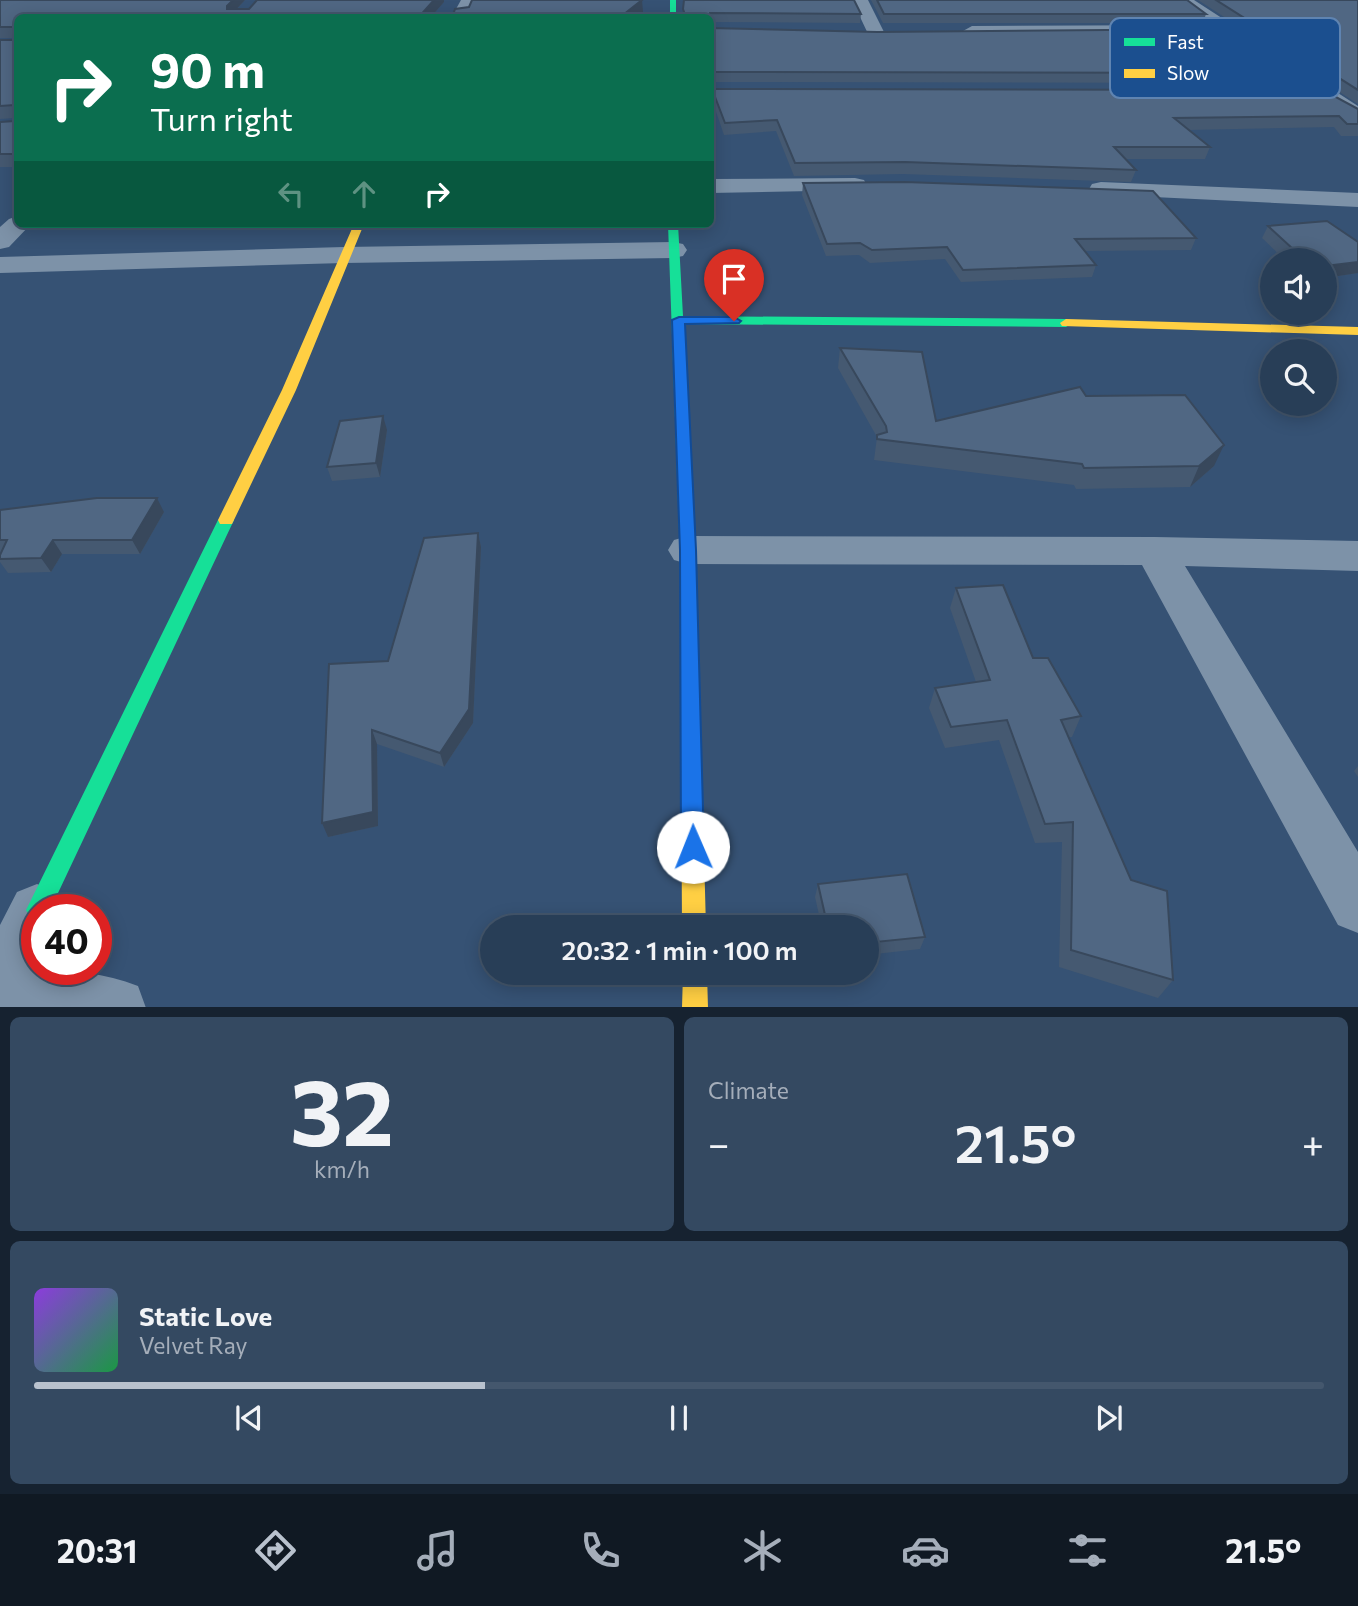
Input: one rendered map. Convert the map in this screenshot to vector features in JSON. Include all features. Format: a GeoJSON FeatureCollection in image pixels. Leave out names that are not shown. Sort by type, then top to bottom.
{"type":"FeatureCollection","features":[{"type":"Feature","properties":{"kind":"street"},"geometry":{"type":"LineString","coordinates":[[860,0],[876,33]]}},
{"type":"Feature","properties":{"kind":"street"},"geometry":{"type":"LineString","coordinates":[[1184,0],[1210,18]]}},
{"type":"Feature","properties":{"kind":"street"},"geometry":{"type":"LineString","coordinates":[[955,32],[1110,30]]}},
{"type":"Feature","properties":{"kind":"street"},"geometry":{"type":"LineString","coordinates":[[1333,98],[1358,114]]}},
{"type":"Feature","properties":{"kind":"street"},"geometry":{"type":"LineString","coordinates":[[714,186],[876,184]]}},
{"type":"Feature","properties":{"kind":"street"},"geometry":{"type":"LineString","coordinates":[[1083,188],[1358,200]]}},
{"type":"Feature","properties":{"kind":"street"},"geometry":{"type":"LineString","coordinates":[[16,228],[2,261],[344,255],[673,237],[688,550],[694,915]]}},
{"type":"Feature","properties":{"kind":"street"},"geometry":{"type":"LineString","coordinates":[[45,894],[289,390],[357,228]]}},
{"type":"Feature","properties":{"kind":"street"},"geometry":{"type":"LineString","coordinates":[[679,320],[1068,323],[1358,331]]}},
{"type":"Feature","properties":{"kind":"street"},"geometry":{"type":"LineString","coordinates":[[688,550],[1155,551],[1358,556]]}},
{"type":"Feature","properties":{"kind":"street"},"geometry":{"type":"LineString","coordinates":[[1155,551],[1358,905]]}},
{"type":"Feature","properties":{"kind":"street"},"geometry":{"type":"LineString","coordinates":[[21,944],[1,985],[116,1007]]}},
{"type":"Feature","properties":{"kind":"street"},"geometry":{"type":"LineString","coordinates":[[695,985],[695,1007]]}},
{"type":"Feature","properties":{"kind":"building"},"geometry":{"type":"Polygon","coordinates":[[[0,0],[233,0],[227,9],[249,9],[257,0],[434,0],[422,14],[14,14],[14,27],[0,27],[0,0]]]}},
{"type":"Feature","properties":{"kind":"building"},"geometry":{"type":"Polygon","coordinates":[[[472,0],[642,0],[624,14],[453,14],[455,9],[469,7],[472,0]]]}},
{"type":"Feature","properties":{"kind":"building"},"geometry":{"type":"Polygon","coordinates":[[[684,0],[854,0],[861,14],[685,14],[684,0]]]}},
{"type":"Feature","properties":{"kind":"building"},"geometry":{"type":"Polygon","coordinates":[[[877,0],[1187,0],[1206,14],[884,14],[877,0]]]}},
{"type":"Feature","properties":{"kind":"building"},"geometry":{"type":"Polygon","coordinates":[[[1216,0],[1358,0],[1358,90],[1340,79],[1340,18],[1244,18],[1216,0]]]}},
{"type":"Feature","properties":{"kind":"building"},"geometry":{"type":"Polygon","coordinates":[[[714,28],[877,32],[1110,30],[1110,73],[714,72],[714,28]]]}},
{"type":"Feature","properties":{"kind":"building"},"geometry":{"type":"Polygon","coordinates":[[[0,40],[14,40],[14,105],[0,106],[0,40]]]}},
{"type":"Feature","properties":{"kind":"building"},"geometry":{"type":"Polygon","coordinates":[[[714,89],[1110,90],[1110,98],[1338,98],[1358,109],[1358,124],[1347,124],[1339,116],[1174,118],[1210,147],[1114,147],[1136,170],[905,162],[795,163],[777,120],[725,123],[714,89]]]}},
{"type":"Feature","properties":{"kind":"building"},"geometry":{"type":"Polygon","coordinates":[[[14,121],[14,154],[0,154],[0,122],[14,121]]]}},
{"type":"Feature","properties":{"kind":"building"},"geometry":{"type":"Polygon","coordinates":[[[905,182],[1153,191],[1196,238],[1075,239],[1096,265],[963,270],[947,247],[872,250],[860,243],[827,244],[803,183],[905,182]]]}},
{"type":"Feature","properties":{"kind":"building"},"geometry":{"type":"Polygon","coordinates":[[[1327,221],[1358,242],[1358,262],[1337,265],[1337,248],[1292,248],[1268,226],[1327,221]]]}},
{"type":"Feature","properties":{"kind":"building"},"geometry":{"type":"Polygon","coordinates":[[[840,348],[922,352],[936,421],[1080,387],[1086,396],[1185,395],[1224,445],[1199,466],[1084,468],[1082,464],[877,439],[877,435],[887,432],[886,426],[840,348]]]}},
{"type":"Feature","properties":{"kind":"building"},"geometry":{"type":"Polygon","coordinates":[[[383,416],[376,463],[327,467],[340,421],[383,416]]]}},
{"type":"Feature","properties":{"kind":"building"},"geometry":{"type":"Polygon","coordinates":[[[97,498],[157,498],[132,540],[53,540],[41,558],[0,559],[7,540],[0,540],[0,510],[97,498]]]}},
{"type":"Feature","properties":{"kind":"building"},"geometry":{"type":"Polygon","coordinates":[[[478,533],[469,709],[440,753],[372,730],[373,812],[322,823],[329,664],[388,661],[424,538],[478,533]]]}},
{"type":"Feature","properties":{"kind":"building"},"geometry":{"type":"Polygon","coordinates":[[[1003,585],[1033,658],[1048,658],[1081,716],[1061,720],[1131,880],[1167,891],[1173,980],[1071,950],[1073,822],[1045,824],[1007,720],[951,727],[935,688],[990,680],[956,588],[1003,585]]]}},
{"type":"Feature","properties":{"kind":"building"},"geometry":{"type":"Polygon","coordinates":[[[907,874],[925,937],[879,942],[879,915],[825,915],[818,884],[907,874]]]}},
{"type":"Feature","properties":{"kind":"traffic: fast"},"geometry":{"type":"LineString","coordinates":[[673,0],[673,14]]}},
{"type":"Feature","properties":{"kind":"traffic: fast"},"geometry":{"type":"LineString","coordinates":[[673,228],[688,557]]}},
{"type":"Feature","properties":{"kind":"traffic: fast"},"geometry":{"type":"LineString","coordinates":[[679,320],[1066,323]]}},
{"type":"Feature","properties":{"kind":"traffic: fast"},"geometry":{"type":"LineString","coordinates":[[46,894],[226,520]]}},
{"type":"Feature","properties":{"kind":"traffic: slow"},"geometry":{"type":"LineString","coordinates":[[226,520],[289,390],[357,228]]}},
{"type":"Feature","properties":{"kind":"traffic: slow"},"geometry":{"type":"LineString","coordinates":[[1066,323],[1358,331]]}},
{"type":"Feature","properties":{"kind":"traffic: slow"},"geometry":{"type":"LineString","coordinates":[[688,557],[694,915]]}},
{"type":"Feature","properties":{"kind":"traffic: slow"},"geometry":{"type":"LineString","coordinates":[[695,985],[695,1007]]}},
{"type":"Feature","properties":{"kind":"route"},"geometry":{"type":"LineString","coordinates":[[693,847],[688,550],[679,320],[734,321]]}}]}
